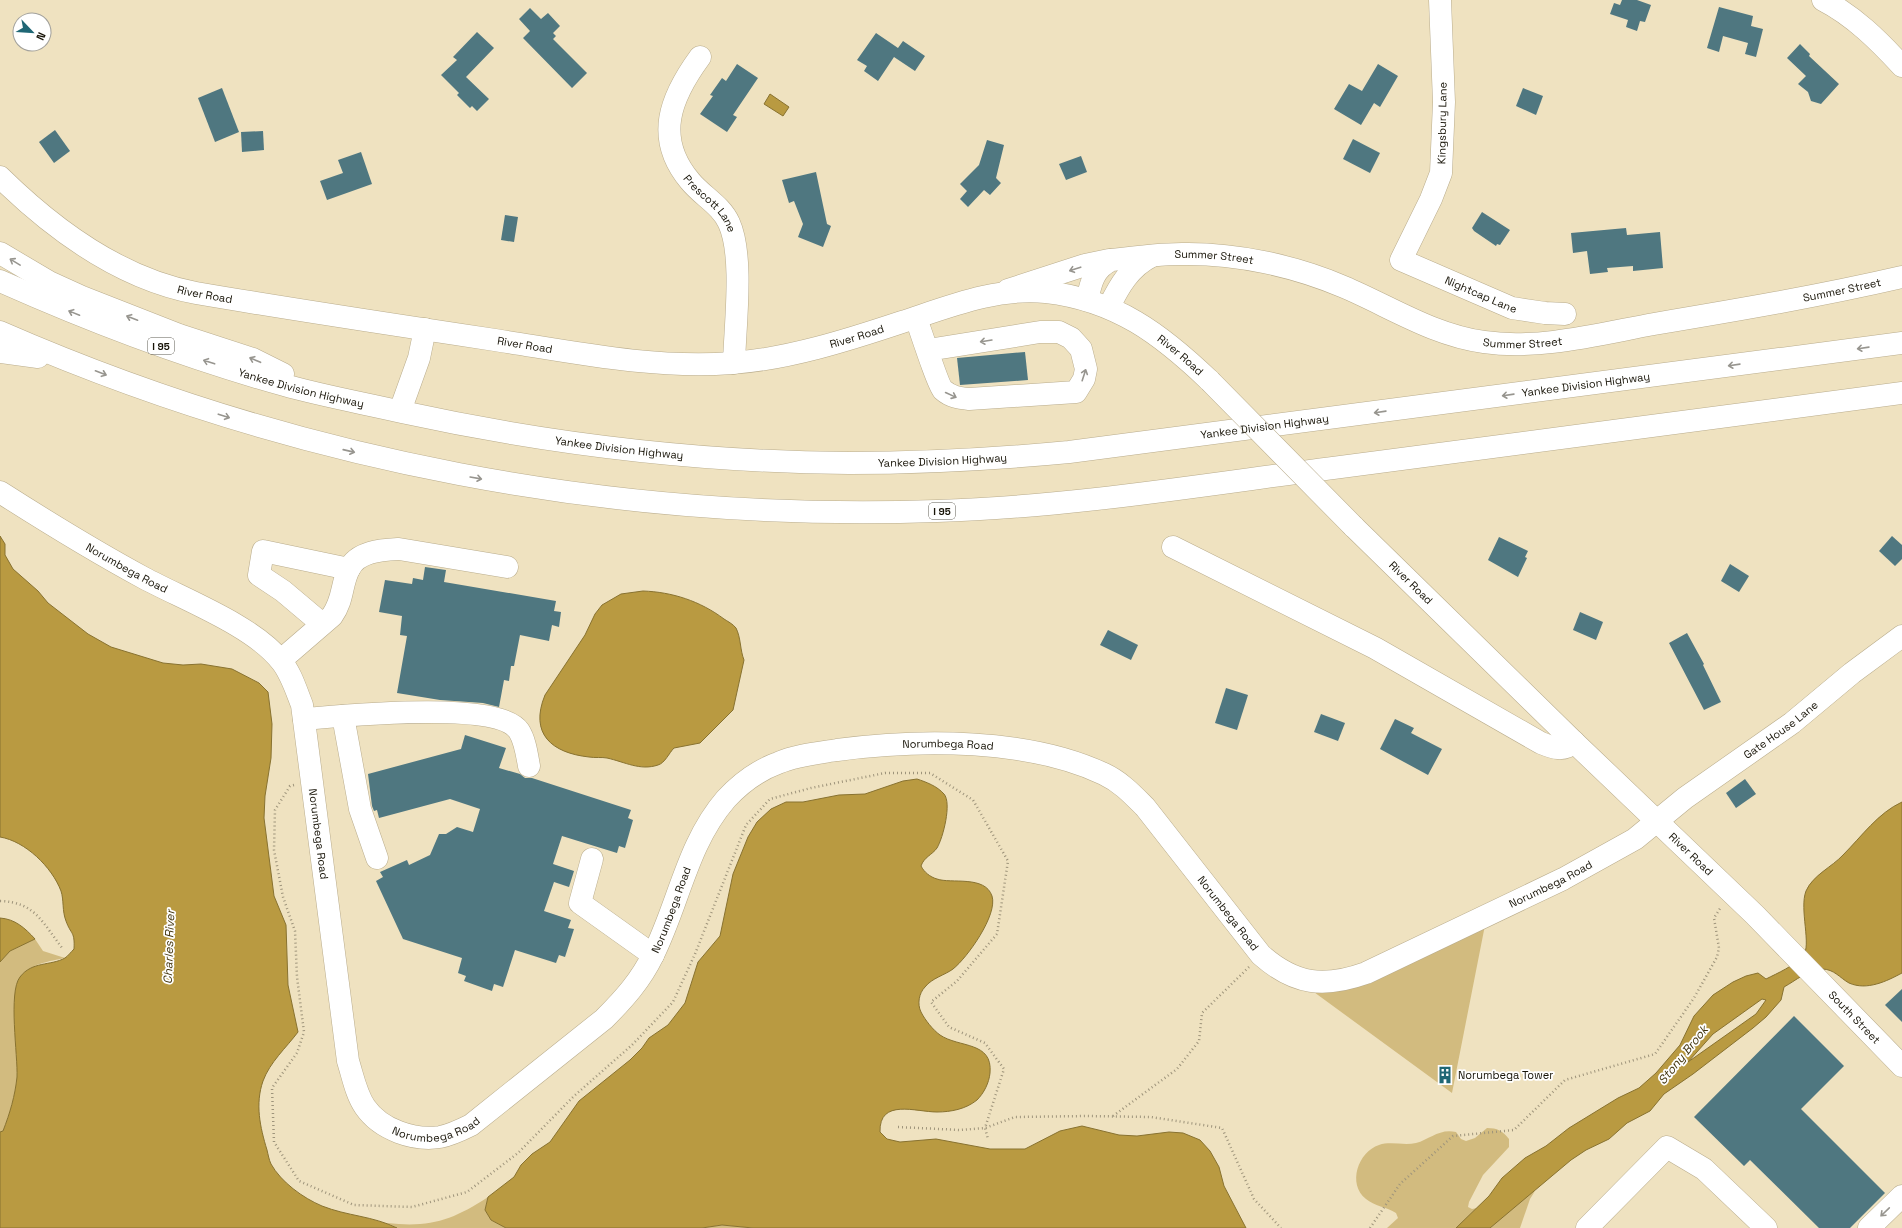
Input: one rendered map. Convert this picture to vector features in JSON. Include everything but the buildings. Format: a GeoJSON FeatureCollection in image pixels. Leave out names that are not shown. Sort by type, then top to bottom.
{"type":"FeatureCollection","features":[{"type":"Feature","properties":{"kind":"main road","name":"Kingsbury Lane"},"geometry":{"type":"LineString","coordinates":[[1401,260],[1432,199],[1441,173],[1444,142],[1444,102],[1440,0]]}},
{"type":"Feature","properties":{"kind":"main road"},"geometry":{"type":"LineString","coordinates":[[1823,0],[1855,20],[1902,66]]}},
{"type":"Feature","properties":{"kind":"main road","name":"Prescott Lane"},"geometry":{"type":"LineString","coordinates":[[700,57],[678,90],[669,118],[669,140],[676,162],[690,182],[712,201],[729,222],[735,240],[738,264],[734,363]]}},
{"type":"Feature","properties":{"kind":"main road","name":"River Road"},"geometry":{"type":"LineString","coordinates":[[0,177],[35,209],[90,249],[117,265],[159,284],[196,294],[614,358],[691,364],[734,363],[794,352],[990,296],[1032,292],[1060,294],[1087,300],[1109,308],[1131,318],[1159,335],[1210,381],[1353,526],[1806,968]]}},
{"type":"Feature","properties":{"kind":"main road"},"geometry":{"type":"LineString","coordinates":[[0,253],[31,272],[82,297],[171,332],[253,359],[328,396]]}},
{"type":"Feature","properties":{"kind":"main road"},"geometry":{"type":"LineString","coordinates":[[1109,308],[1127,274],[1143,260],[1153,255]]}},
{"type":"Feature","properties":{"kind":"main road","name":"Summer Street"},"geometry":{"type":"LineString","coordinates":[[990,296],[1085,265],[1153,255],[1206,255],[1276,265],[1340,285],[1429,328],[1464,338],[1485,342],[1537,343],[1582,337],[1838,292],[1902,276]]}},
{"type":"Feature","properties":{"kind":"main road"},"geometry":{"type":"LineString","coordinates":[[1087,300],[1095,274],[1100,267],[1112,260]]}},
{"type":"Feature","properties":{"kind":"main road","name":"Nightcap Lane"},"geometry":{"type":"LineString","coordinates":[[1401,260],[1512,308],[1545,313],[1565,314]]}},
{"type":"Feature","properties":{"kind":"main road","name":"Yankee Division Highway"},"geometry":{"type":"LineString","coordinates":[[0,281],[91,319],[174,350],[256,377],[328,396],[483,429],[546,439],[679,455],[819,463],[945,461],[1104,448],[1902,343]]}},
{"type":"Feature","properties":{"kind":"main road"},"geometry":{"type":"LineString","coordinates":[[916,318],[941,389],[952,397],[968,399],[1076,392],[1084,379],[1086,369],[1081,349],[1071,338],[1059,332],[1040,332],[928,350]]}},
{"type":"Feature","properties":{"kind":"main road"},"geometry":{"type":"LineString","coordinates":[[400,411],[419,358],[425,329]]}},
{"type":"Feature","properties":{"kind":"main road","name":"I 95"},"geometry":{"type":"LineString","coordinates":[[0,332],[72,362],[229,418],[326,445],[444,472],[536,488],[650,502],[721,508],[823,512],[937,511],[1079,501],[1902,393]]}},
{"type":"Feature","properties":{"kind":"main road"},"geometry":{"type":"LineString","coordinates":[[0,352],[72,362]]}},
{"type":"Feature","properties":{"kind":"main road","name":"Norumbega Road"},"geometry":{"type":"LineString","coordinates":[[0,492],[93,550],[243,629],[266,646],[281,660],[298,693],[304,719],[348,1061],[358,1095],[366,1108],[378,1121],[400,1132],[426,1138],[456,1133],[471,1125],[604,1019],[634,986],[653,955],[666,925],[684,872],[694,851],[716,813],[743,783],[778,762],[798,757],[878,745],[952,744],[1017,750],[1068,760],[1107,775],[1126,788],[1145,807],[1233,922],[1261,955],[1276,968],[1292,976],[1311,982],[1329,983],[1349,979],[1366,973],[1582,869],[1635,839],[1657,822]]}},
{"type":"Feature","properties":{"kind":"main road"},"geometry":{"type":"LineString","coordinates":[[1173,547],[1381,651],[1541,743],[1560,748],[1570,746],[1574,742]]}},
{"type":"Feature","properties":{"kind":"main road"},"geometry":{"type":"LineString","coordinates":[[281,660],[321,623],[332,616],[338,607],[349,569],[356,560],[369,553],[382,550],[399,549],[507,567]]}},
{"type":"Feature","properties":{"kind":"main road"},"geometry":{"type":"LineString","coordinates":[[321,623],[283,591],[259,575],[263,551],[349,569]]}},
{"type":"Feature","properties":{"kind":"main road","name":"Gate House Lane"},"geometry":{"type":"LineString","coordinates":[[1657,822],[1685,798],[1792,723],[1852,673],[1902,636]]}},
{"type":"Feature","properties":{"kind":"main road"},"geometry":{"type":"LineString","coordinates":[[304,719],[423,712],[489,716],[505,720],[519,730],[525,745],[529,766]]}},
{"type":"Feature","properties":{"kind":"main road"},"geometry":{"type":"LineString","coordinates":[[343,716],[360,809],[377,858]]}},
{"type":"Feature","properties":{"kind":"main road"},"geometry":{"type":"LineString","coordinates":[[592,859],[580,903],[653,955]]}},
{"type":"Feature","properties":{"kind":"main road","name":"South Street"},"geometry":{"type":"LineString","coordinates":[[1806,968],[1902,1066]]}},
{"type":"Feature","properties":{"kind":"main road"},"geometry":{"type":"LineString","coordinates":[[1587,1228],[1668,1147],[1704,1169],[1766,1228]]}},
{"type":"Feature","properties":{"kind":"main road"},"geometry":{"type":"LineString","coordinates":[[1869,1228],[1902,1196]]}},
{"type":"Feature","properties":{"kind":"path"},"geometry":{"type":"LineString","coordinates":[[0,901],[18,902],[36,914],[63,949]]}},
{"type":"Feature","properties":{"kind":"path"},"geometry":{"type":"LineString","coordinates":[[1370,1228],[1400,1184],[1453,1136],[1514,1130],[1564,1080],[1655,1054],[1694,998],[1717,957],[1719,948],[1714,918],[1724,903]]}},
{"type":"Feature","properties":{"kind":"path"},"geometry":{"type":"LineString","coordinates":[[1113,1116],[1178,1069],[1199,1041],[1202,1014],[1261,955]]}},
{"type":"Feature","properties":{"kind":"path"},"geometry":{"type":"LineString","coordinates":[[898,1127],[966,1130],[984,1128],[1015,1117],[1113,1116],[1151,1117],[1222,1128],[1254,1199],[1281,1228]]}},
{"type":"Feature","properties":{"kind":"shaded area"},"geometry":{"type":"Polygon","coordinates":[[[1487,915],[1452,1093],[1292,976],[1329,983],[1487,915]]]}},
{"type":"Feature","properties":{"kind":"shaded area"},"geometry":{"type":"Polygon","coordinates":[[[35,939],[43,951],[65,958],[53,960],[29,969],[20,977],[16,985],[14,1025],[17,1077],[10,1111],[3,1131],[0,1132],[0,962],[10,951],[35,939]]]}},
{"type":"Feature","properties":{"kind":"shaded area"},"geometry":{"type":"Polygon","coordinates":[[[1487,1128],[1500,1130],[1509,1139],[1509,1147],[1483,1175],[1469,1202],[1468,1207],[1472,1209],[1477,1208],[1456,1228],[1387,1228],[1398,1218],[1396,1213],[1369,1201],[1360,1193],[1356,1177],[1361,1161],[1365,1154],[1379,1145],[1393,1143],[1416,1143],[1445,1131],[1456,1132],[1461,1139],[1466,1141],[1475,1138],[1487,1128]]]}},
{"type":"Feature","properties":{"kind":"shaded area"},"geometry":{"type":"Polygon","coordinates":[[[1535,1191],[1530,1199],[1520,1228],[1490,1228],[1518,1202],[1535,1191]]]}},
{"type":"Feature","properties":{"kind":"shaded area"},"geometry":{"type":"Polygon","coordinates":[[[488,1197],[485,1210],[491,1220],[506,1228],[397,1228],[387,1223],[429,1223],[452,1217],[488,1197]]]}},
{"type":"Feature","properties":{"kind":"shaded area"},"geometry":{"type":"Polygon","coordinates":[[[722,1225],[753,1228],[702,1228],[722,1225]]]}},
{"type":"Feature","properties":{"kind":"water"},"geometry":{"type":"Polygon","coordinates":[[[770,94],[789,107],[783,116],[764,104],[770,94]]]}},
{"type":"Feature","properties":{"kind":"water","name":"Charles River"},"geometry":{"type":"Polygon","coordinates":[[[0,536],[5,544],[5,555],[13,569],[38,591],[48,603],[88,634],[111,647],[163,663],[183,665],[201,664],[232,669],[259,683],[268,692],[272,724],[271,758],[265,796],[264,818],[274,896],[286,925],[288,985],[298,1032],[274,1061],[263,1081],[259,1098],[259,1116],[262,1133],[269,1159],[275,1171],[300,1194],[322,1206],[379,1221],[397,1228],[0,1228],[0,1132],[3,1131],[10,1111],[17,1077],[14,1025],[16,985],[20,977],[30,968],[65,958],[74,949],[74,943],[73,936],[63,909],[61,891],[51,873],[36,856],[28,850],[9,839],[0,837],[0,536]]]}},
{"type":"Feature","properties":{"kind":"water"},"geometry":{"type":"Polygon","coordinates":[[[643,591],[665,593],[695,602],[715,613],[736,628],[744,660],[733,710],[700,743],[674,748],[665,760],[658,765],[651,767],[632,765],[607,758],[576,755],[564,751],[547,739],[542,731],[540,721],[541,709],[545,695],[585,635],[595,614],[602,605],[621,594],[643,591]]]}},
{"type":"Feature","properties":{"kind":"water"},"geometry":{"type":"Polygon","coordinates":[[[917,779],[941,791],[946,798],[947,805],[946,821],[939,843],[937,848],[924,860],[921,866],[922,868],[930,876],[937,879],[982,885],[988,889],[992,896],[993,904],[986,925],[966,956],[953,969],[931,981],[923,989],[919,999],[919,1006],[927,1021],[940,1035],[981,1050],[986,1055],[990,1073],[986,1088],[982,1094],[977,1100],[968,1106],[953,1111],[942,1112],[909,1109],[892,1111],[881,1121],[880,1132],[887,1139],[900,1142],[936,1139],[990,1149],[1025,1149],[1060,1131],[1082,1126],[1119,1135],[1137,1136],[1169,1132],[1183,1133],[1200,1140],[1210,1151],[1219,1167],[1224,1186],[1246,1228],[753,1228],[722,1225],[702,1228],[506,1228],[491,1220],[485,1210],[488,1197],[514,1177],[521,1165],[532,1154],[550,1142],[579,1101],[630,1060],[642,1048],[649,1038],[668,1025],[685,1003],[698,962],[720,936],[733,874],[748,837],[757,822],[771,809],[786,802],[803,802],[839,795],[865,794],[903,781],[917,779]]]}},
{"type":"Feature","properties":{"kind":"water","name":"Stony Brook"},"geometry":{"type":"Polygon","coordinates":[[[1902,802],[1902,973],[1877,984],[1863,986],[1849,983],[1830,970],[1826,969],[1812,971],[1802,976],[1784,987],[1781,1000],[1766,1017],[1753,1028],[1693,1074],[1664,1094],[1650,1111],[1627,1123],[1609,1139],[1586,1150],[1571,1160],[1490,1228],[1456,1228],[1489,1196],[1502,1178],[1525,1158],[1546,1146],[1569,1128],[1618,1098],[1639,1088],[1656,1073],[1680,1045],[1694,1016],[1713,995],[1733,982],[1746,976],[1758,973],[1766,979],[1786,969],[1799,960],[1803,956],[1806,944],[1804,899],[1809,885],[1839,859],[1885,812],[1902,802]],[[1762,999],[1713,1034],[1688,1062],[1756,1014],[1766,1000],[1762,999]]]}},
{"type":"Feature","properties":{"kind":"water"},"geometry":{"type":"Polygon","coordinates":[[[0,918],[15,922],[35,939],[10,951],[0,962],[0,918]]]}},
{"type":"Feature","properties":{"kind":"place","name":"Norumbega Tower"},"geometry":{"type":"Point","coordinates":[1445,1075]}}]}
